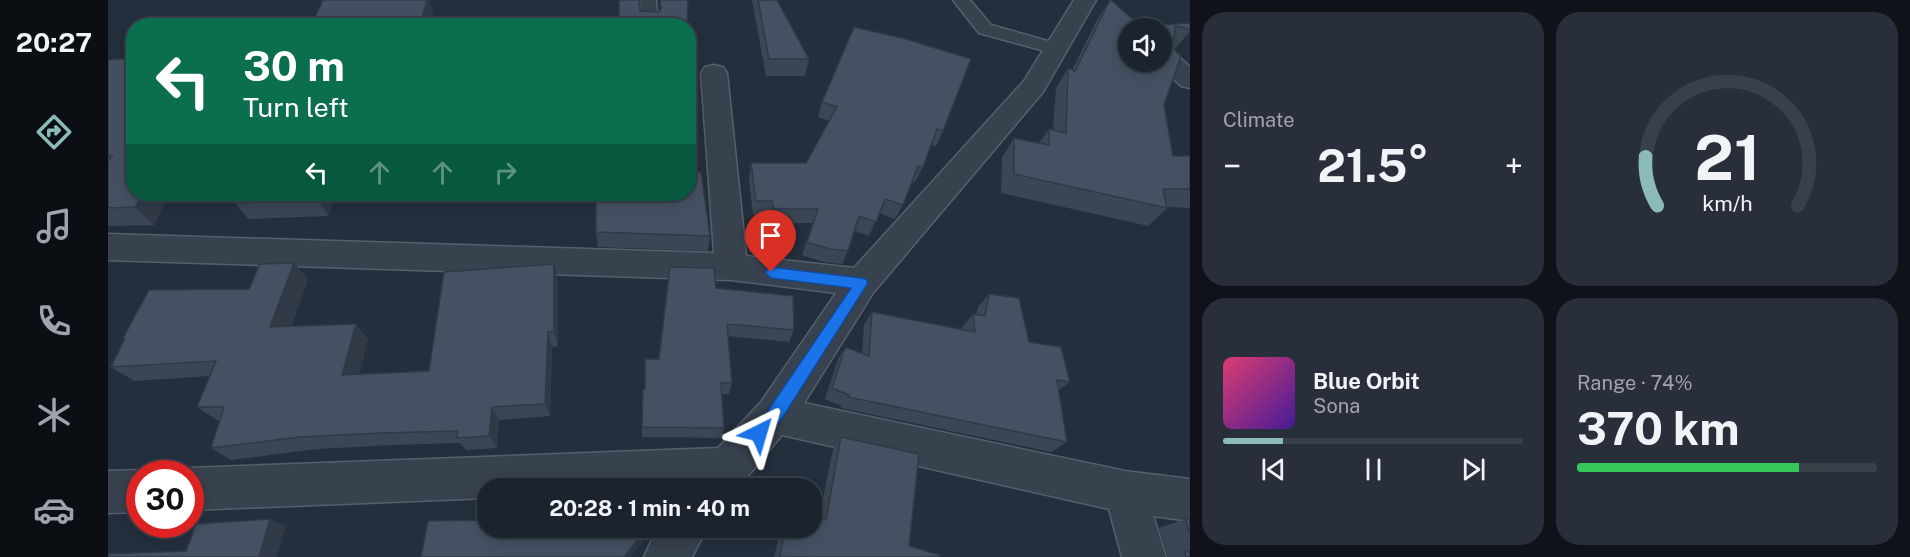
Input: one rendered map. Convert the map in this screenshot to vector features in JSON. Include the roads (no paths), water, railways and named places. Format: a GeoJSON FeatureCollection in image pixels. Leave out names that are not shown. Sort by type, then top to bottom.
{"type":"FeatureCollection","features":[{"type":"Feature","properties":{"kind":"street"},"geometry":{"type":"LineString","coordinates":[[721,478],[775,415],[861,283],[1034,86],[1056,49],[1098,2]]}},
{"type":"Feature","properties":{"kind":"street"},"geometry":{"type":"LineString","coordinates":[[1172,64],[1190,80]]}},
{"type":"Feature","properties":{"kind":"street"},"geometry":{"type":"LineString","coordinates":[[714,73],[731,267]]}},
{"type":"Feature","properties":{"kind":"street"},"geometry":{"type":"LineString","coordinates":[[108,247],[731,267],[861,283]]}},
{"type":"Feature","properties":{"kind":"street"},"geometry":{"type":"LineString","coordinates":[[775,415],[1125,492],[1190,500]]}},
{"type":"Feature","properties":{"kind":"street"},"geometry":{"type":"LineString","coordinates":[[204,489],[477,484]]}},
{"type":"Feature","properties":{"kind":"street"},"geometry":{"type":"LineString","coordinates":[[108,492],[126,491]]}},
{"type":"Feature","properties":{"kind":"street"},"geometry":{"type":"LineString","coordinates":[[1125,492],[1144,557]]}},
{"type":"Feature","properties":{"kind":"street"},"geometry":{"type":"LineString","coordinates":[[666,557],[679,538]]}},
{"type":"Feature","properties":{"kind":"lane"},"geometry":{"type":"LineString","coordinates":[[648,0],[649,18]]}},
{"type":"Feature","properties":{"kind":"lane"},"geometry":{"type":"LineString","coordinates":[[961,0],[985,29],[1056,49]]}}]}
